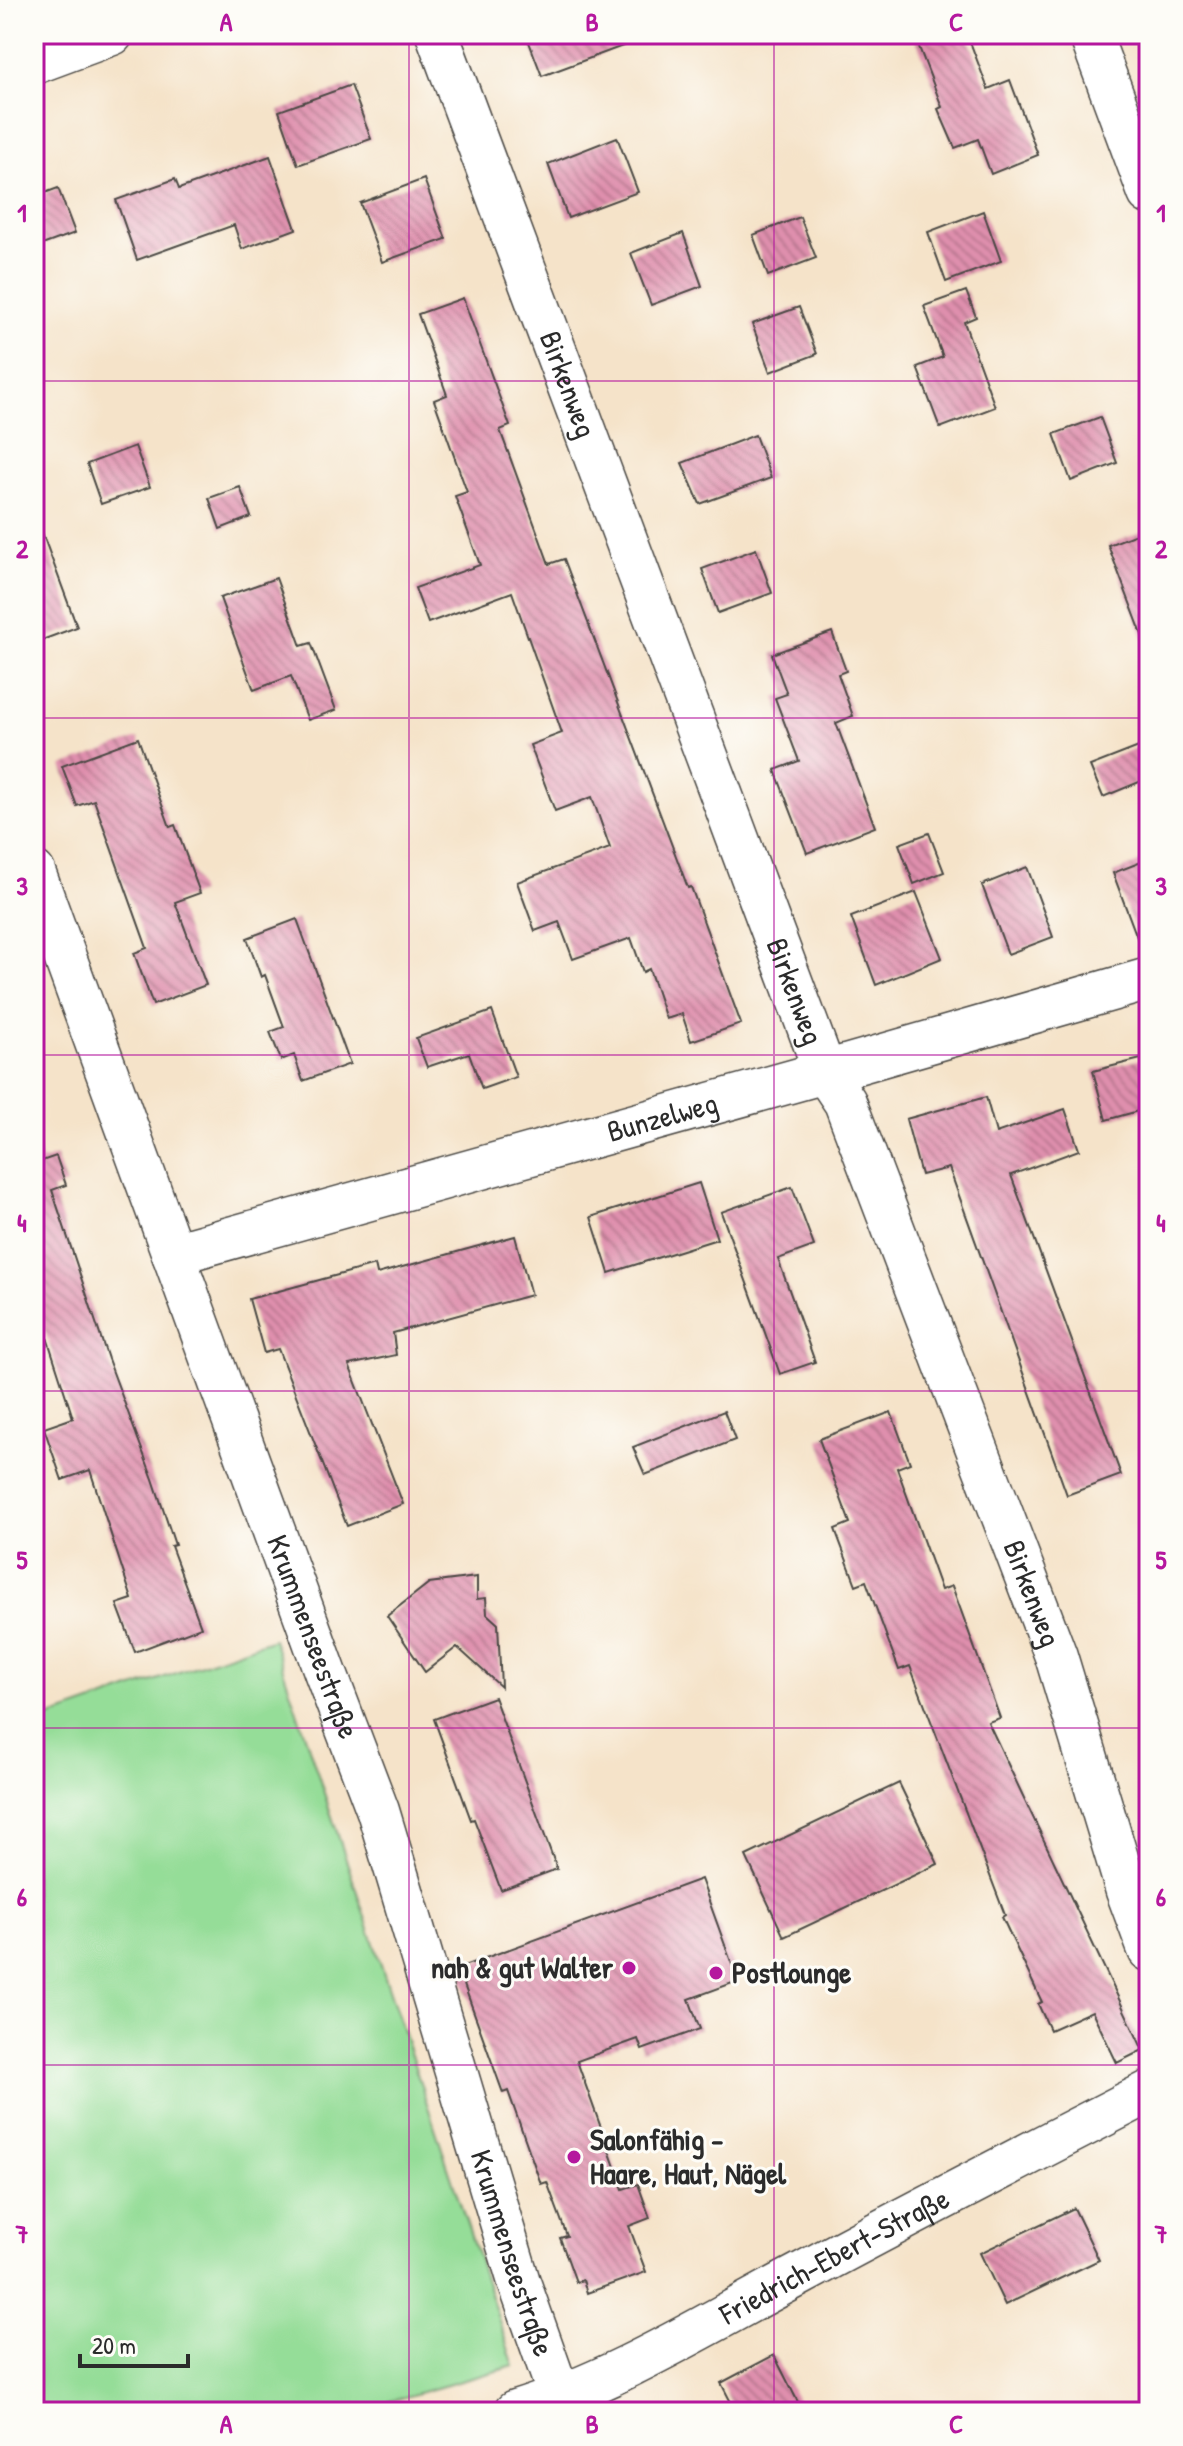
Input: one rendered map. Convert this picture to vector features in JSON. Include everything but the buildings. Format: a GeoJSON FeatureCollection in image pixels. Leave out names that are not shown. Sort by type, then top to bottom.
{"type":"FeatureCollection","features":[{"type":"Feature","properties":{"kind":"street"},"geometry":{"type":"LineString","coordinates":[[34,63],[112,34]]}},
{"type":"Feature","properties":{"kind":"street","name":"Birkenweg"},"geometry":{"type":"LineString","coordinates":[[437,34],[825,1072],[845,1102],[1056,1656],[1127,1891],[1149,1950]]}},
{"type":"Feature","properties":{"kind":"street"},"geometry":{"type":"LineString","coordinates":[[1090,34],[1149,193]]}},
{"type":"Feature","properties":{"kind":"street","name":"Krummenseestraße"},"geometry":{"type":"LineString","coordinates":[[34,872],[378,1811],[519,2282],[563,2405]]}},
{"type":"Feature","properties":{"kind":"street","name":"Bunzelweg"},"geometry":{"type":"LineString","coordinates":[[173,1254],[1149,979]]}},
{"type":"Feature","properties":{"kind":"street","name":"Friedrich-Ebert-Straße"},"geometry":{"type":"LineString","coordinates":[[515,2412],[563,2405],[619,2371],[886,2228],[1149,2092]]}},
{"type":"Feature","properties":{"kind":"green space"},"geometry":{"type":"Polygon","coordinates":[[[273,1639],[514,2366],[352,2412],[34,2412],[34,1723],[273,1639]]]}},
{"type":"Feature","properties":{"kind":"place","name":"nah & gut Walter"},"geometry":{"type":"Point","coordinates":[629,1968]}},
{"type":"Feature","properties":{"kind":"place","name":"Postlounge"},"geometry":{"type":"Point","coordinates":[716,1973]}},
{"type":"Feature","properties":{"kind":"place","name":"Salonfähig - Haare, Haut, Nägel"},"geometry":{"type":"Point","coordinates":[574,2157]}}]}
